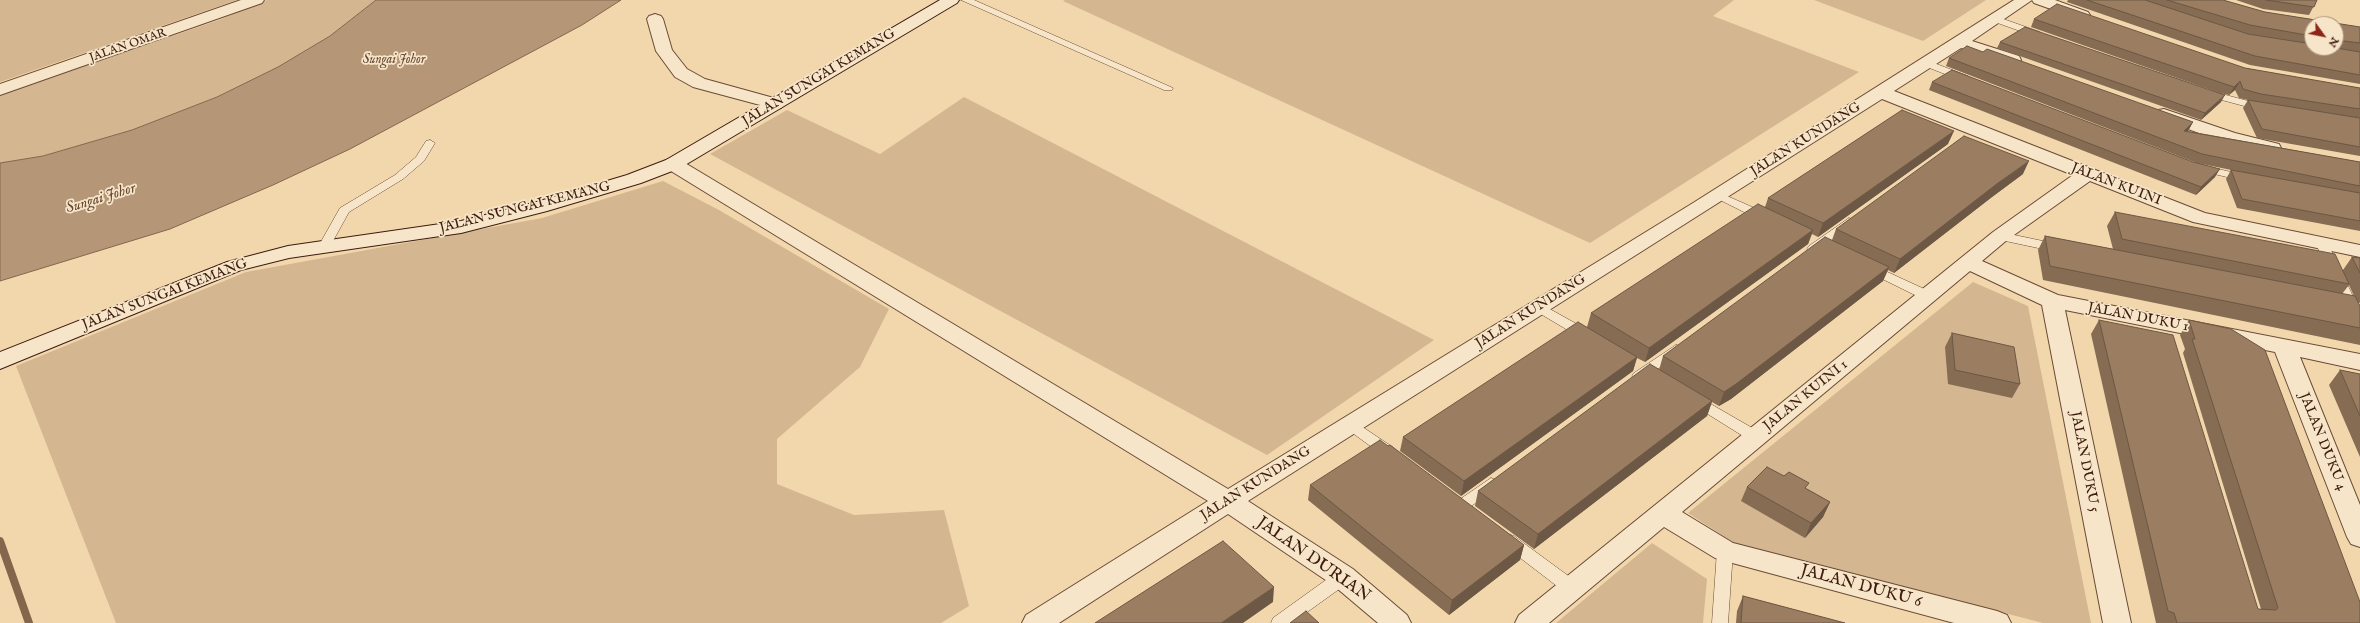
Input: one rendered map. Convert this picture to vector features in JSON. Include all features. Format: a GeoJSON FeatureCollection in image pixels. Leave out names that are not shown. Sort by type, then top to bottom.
{"type":"FeatureCollection","features":[{"type":"Feature","properties":{"kind":"street","name":"JALAN OMAR"},"geometry":{"type":"LineString","coordinates":[[0,90],[256,0]]}},
{"type":"Feature","properties":{"kind":"street","name":"JALAN SUNGAI KEMANG"},"geometry":{"type":"LineString","coordinates":[[0,361],[234,266],[288,252],[461,227],[627,181],[673,164],[951,0]]}},
{"type":"Feature","properties":{"kind":"street","name":"JALAN KUNDANG"},"geometry":{"type":"LineString","coordinates":[[1036,623],[2026,0]]}},
{"type":"Feature","properties":{"kind":"street"},"geometry":{"type":"LineString","coordinates":[[2040,0],[2100,21]]}},
{"type":"Feature","properties":{"kind":"street"},"geometry":{"type":"LineString","coordinates":[[656,19],[664,51],[681,73],[699,83],[775,104]]}},
{"type":"Feature","properties":{"kind":"street"},"geometry":{"type":"LineString","coordinates":[[1960,42],[2027,66]]}},
{"type":"Feature","properties":{"kind":"street","name":"JALAN KUINI"},"geometry":{"type":"LineString","coordinates":[[1881,92],[1968,135],[2087,174],[2200,218],[2360,251]]}},
{"type":"Feature","properties":{"kind":"street"},"geometry":{"type":"LineString","coordinates":[[2146,108],[2228,137],[2286,150]]}},
{"type":"Feature","properties":{"kind":"street","name":"JALAN DURIAN"},"geometry":{"type":"LineString","coordinates":[[673,164],[1228,501],[1343,577],[1397,623]]}},
{"type":"Feature","properties":{"kind":"street","name":"JALAN KUINI 1"},"geometry":{"type":"LineString","coordinates":[[1529,623],[2000,236],[2087,174]]}},
{"type":"Feature","properties":{"kind":"street","name":"JALAN DUKU 1"},"geometry":{"type":"LineString","coordinates":[[1969,263],[2052,301],[2168,331],[2284,347],[2360,362]]}},
{"type":"Feature","properties":{"kind":"street","name":"JALAN DUKU 5"},"geometry":{"type":"LineString","coordinates":[[2052,301],[2117,623]]}},
{"type":"Feature","properties":{"kind":"street","name":"JALAN DUKU 4"},"geometry":{"type":"LineString","coordinates":[[2284,347],[2360,537]]}},
{"type":"Feature","properties":{"kind":"street","name":"JALAN DUKU 6"},"geometry":{"type":"LineString","coordinates":[[1663,513],[1725,551],[1997,623]]}},
{"type":"Feature","properties":{"kind":"lane"},"geometry":{"type":"LineString","coordinates":[[966,0],[1168,88]]}},
{"type":"Feature","properties":{"kind":"lane"},"geometry":{"type":"LineString","coordinates":[[1995,19],[2047,37]]}},
{"type":"Feature","properties":{"kind":"lane"},"geometry":{"type":"LineString","coordinates":[[1926,63],[1978,83]]}},
{"type":"Feature","properties":{"kind":"lane"},"geometry":{"type":"LineString","coordinates":[[2194,88],[2255,107],[2270,109]]}},
{"type":"Feature","properties":{"kind":"lane"},"geometry":{"type":"LineString","coordinates":[[324,247],[344,210],[399,177],[420,159],[430,143]]}},
{"type":"Feature","properties":{"kind":"lane"},"geometry":{"type":"LineString","coordinates":[[2193,166],[2218,173],[2258,180]]}},
{"type":"Feature","properties":{"kind":"lane"},"geometry":{"type":"LineString","coordinates":[[1718,195],[1772,221]]}},
{"type":"Feature","properties":{"kind":"lane"},"geometry":{"type":"LineString","coordinates":[[1800,258],[1857,217]]}},
{"type":"Feature","properties":{"kind":"lane"},"geometry":{"type":"LineString","coordinates":[[2000,236],[2071,250]]}},
{"type":"Feature","properties":{"kind":"lane"},"geometry":{"type":"LineString","coordinates":[[1806,237],[1833,250]]}},
{"type":"Feature","properties":{"kind":"lane"},"geometry":{"type":"LineString","coordinates":[[2322,244],[2356,308],[2360,325]]}},
{"type":"Feature","properties":{"kind":"lane"},"geometry":{"type":"LineString","coordinates":[[1860,264],[1928,296]]}},
{"type":"Feature","properties":{"kind":"lane"},"geometry":{"type":"LineString","coordinates":[[2336,304],[2356,308]]}},
{"type":"Feature","properties":{"kind":"lane"},"geometry":{"type":"LineString","coordinates":[[1539,307],[1600,343]]}},
{"type":"Feature","properties":{"kind":"lane"},"geometry":{"type":"LineString","coordinates":[[1627,385],[1685,343]]}},
{"type":"Feature","properties":{"kind":"lane"},"geometry":{"type":"LineString","coordinates":[[1633,363],[1660,379]]}},
{"type":"Feature","properties":{"kind":"lane"},"geometry":{"type":"LineString","coordinates":[[1681,392],[1756,437]]}},
{"type":"Feature","properties":{"kind":"lane"},"geometry":{"type":"LineString","coordinates":[[1352,425],[1404,463]]}},
{"type":"Feature","properties":{"kind":"lane"},"geometry":{"type":"LineString","coordinates":[[1461,506],[1500,478]]}},
{"type":"Feature","properties":{"kind":"lane"},"geometry":{"type":"LineString","coordinates":[[1448,496],[1474,515]]}},
{"type":"Feature","properties":{"kind":"lane"},"geometry":{"type":"LineString","coordinates":[[1498,533],[1572,588]]}},
{"type":"Feature","properties":{"kind":"lane"},"geometry":{"type":"LineString","coordinates":[[1720,623],[1725,551]]}},
{"type":"Feature","properties":{"kind":"lane"},"geometry":{"type":"LineString","coordinates":[[1279,623],[1343,577]]}},
{"type":"Feature","properties":{"kind":"shaded area"},"geometry":{"type":"Polygon","coordinates":[[[0,0],[237,0],[0,82],[0,0]]]}},
{"type":"Feature","properties":{"kind":"shaded area"},"geometry":{"type":"Polygon","coordinates":[[[267,0],[376,0],[330,36],[278,67],[217,97],[132,130],[43,156],[0,163],[0,95],[219,20],[267,0]]]}},
{"type":"Feature","properties":{"kind":"shaded area"},"geometry":{"type":"Polygon","coordinates":[[[1734,0],[1713,16],[1859,72],[1590,243],[1063,1],[1734,0]]]}},
{"type":"Feature","properties":{"kind":"shaded area"},"geometry":{"type":"Polygon","coordinates":[[[1814,0],[1986,0],[1923,41],[1814,0]]]}},
{"type":"Feature","properties":{"kind":"shaded area"},"geometry":{"type":"Polygon","coordinates":[[[964,97],[1434,340],[1267,455],[710,154],[787,110],[880,154],[964,97]]]}},
{"type":"Feature","properties":{"kind":"shaded area"},"geometry":{"type":"Polygon","coordinates":[[[663,181],[719,210],[889,309],[860,367],[777,439],[777,484],[854,515],[944,510],[969,606],[941,623],[116,623],[16,366],[246,272],[542,218],[663,181]]]}},
{"type":"Feature","properties":{"kind":"shaded area"},"geometry":{"type":"Polygon","coordinates":[[[1973,282],[2028,306],[2091,623],[2043,623],[1734,543],[1688,513],[1973,282]]]}},
{"type":"Feature","properties":{"kind":"shaded area"},"geometry":{"type":"Polygon","coordinates":[[[1652,543],[1707,579],[1703,623],[1556,623],[1652,543]]]}},
{"type":"Feature","properties":{"kind":"water","name":"Sungai Johor"},"geometry":{"type":"Polygon","coordinates":[[[376,0],[621,0],[582,25],[350,149],[273,185],[170,229],[0,281],[0,163],[43,156],[132,130],[217,97],[278,67],[330,36],[376,0]]]}},
{"type":"Feature","properties":{"kind":"building"},"geometry":{"type":"Polygon","coordinates":[[[2087,0],[2145,0],[2248,34],[2304,43],[2304,56],[2344,56],[2344,49],[2360,52],[2360,75],[2255,56],[2087,0]]]}},
{"type":"Feature","properties":{"kind":"building"},"geometry":{"type":"Polygon","coordinates":[[[2167,0],[2223,0],[2265,12],[2304,18],[2304,35],[2250,25],[2167,0]]]}},
{"type":"Feature","properties":{"kind":"building"},"geometry":{"type":"Polygon","coordinates":[[[2266,0],[2317,0],[2314,7],[2266,0]]]}},
{"type":"Feature","properties":{"kind":"building"},"geometry":{"type":"Polygon","coordinates":[[[2057,4],[2245,68],[2360,88],[2360,109],[2261,94],[2243,89],[2240,81],[2234,87],[2034,19],[2057,4]]]}},
{"type":"Feature","properties":{"kind":"building"},"geometry":{"type":"Polygon","coordinates":[[[2344,24],[2360,27],[2360,43],[2344,41],[2344,24]]]}},
{"type":"Feature","properties":{"kind":"building"},"geometry":{"type":"Polygon","coordinates":[[[2025,27],[2225,95],[2205,113],[2000,42],[2025,27]]]}},
{"type":"Feature","properties":{"kind":"building"},"geometry":{"type":"Polygon","coordinates":[[[1967,46],[1983,52],[1987,49],[2193,122],[2184,131],[2360,162],[2360,186],[2202,154],[1949,58],[1967,46]]]}},
{"type":"Feature","properties":{"kind":"building"},"geometry":{"type":"Polygon","coordinates":[[[1952,70],[2193,162],[2220,169],[2201,187],[1932,82],[1952,70]]]}},
{"type":"Feature","properties":{"kind":"building"},"geometry":{"type":"Polygon","coordinates":[[[2248,100],[2360,118],[2360,147],[2262,129],[2248,100]]]}},
{"type":"Feature","properties":{"kind":"building"},"geometry":{"type":"Polygon","coordinates":[[[1902,110],[1954,131],[1823,223],[1768,198],[1902,110]]]}},
{"type":"Feature","properties":{"kind":"building"},"geometry":{"type":"Polygon","coordinates":[[[1964,136],[2029,161],[1998,183],[1900,259],[1836,229],[1964,136]]]}},
{"type":"Feature","properties":{"kind":"building"},"geometry":{"type":"Polygon","coordinates":[[[2231,170],[2360,193],[2360,221],[2242,199],[2231,170]]]}},
{"type":"Feature","properties":{"kind":"building"},"geometry":{"type":"Polygon","coordinates":[[[1758,204],[1813,230],[1649,348],[1591,313],[1758,204]]]}},
{"type":"Feature","properties":{"kind":"building"},"geometry":{"type":"Polygon","coordinates":[[[2115,212],[2335,254],[2349,284],[2122,239],[2115,212]]]}},
{"type":"Feature","properties":{"kind":"building"},"geometry":{"type":"Polygon","coordinates":[[[2045,236],[2355,296],[2360,306],[2360,328],[2050,266],[2045,236]]]}},
{"type":"Feature","properties":{"kind":"building"},"geometry":{"type":"Polygon","coordinates":[[[1825,237],[1889,267],[1724,392],[1663,356],[1825,237]]]}},
{"type":"Feature","properties":{"kind":"building"},"geometry":{"type":"Polygon","coordinates":[[[2352,257],[2360,258],[2360,273],[2352,257]]]}},
{"type":"Feature","properties":{"kind":"building"},"geometry":{"type":"Polygon","coordinates":[[[2099,320],[2173,335],[2258,609],[2276,610],[2278,608],[2192,339],[2195,339],[2189,320],[2231,329],[2265,350],[2360,602],[2360,623],[2177,623],[2174,613],[2168,611],[2099,320]]]}},
{"type":"Feature","properties":{"kind":"building"},"geometry":{"type":"Polygon","coordinates":[[[1578,322],[1637,357],[1464,481],[1403,437],[1578,322]]]}},
{"type":"Feature","properties":{"kind":"building"},"geometry":{"type":"Polygon","coordinates":[[[1952,333],[2014,347],[2020,384],[1955,370],[1952,333]]]}},
{"type":"Feature","properties":{"kind":"building"},"geometry":{"type":"Polygon","coordinates":[[[1650,364],[1712,401],[1538,534],[1478,491],[1650,364]]]}},
{"type":"Feature","properties":{"kind":"building"},"geometry":{"type":"Polygon","coordinates":[[[2340,370],[2360,374],[2360,416],[2340,370]]]}},
{"type":"Feature","properties":{"kind":"building"},"geometry":{"type":"Polygon","coordinates":[[[1380,440],[1388,446],[1390,445],[1524,545],[1452,600],[1310,485],[1380,440]]]}},
{"type":"Feature","properties":{"kind":"building"},"geometry":{"type":"Polygon","coordinates":[[[1767,467],[1784,476],[1789,472],[1809,483],[1805,488],[1830,502],[1811,523],[1747,487],[1767,467]]]}},
{"type":"Feature","properties":{"kind":"building"},"geometry":{"type":"Polygon","coordinates":[[[1223,541],[1274,587],[1221,623],[1095,623],[1223,541]]]}},
{"type":"Feature","properties":{"kind":"building"},"geometry":{"type":"Polygon","coordinates":[[[1743,596],[1845,623],[1741,623],[1743,596]]]}},
{"type":"Feature","properties":{"kind":"building"},"geometry":{"type":"Polygon","coordinates":[[[1306,611],[1319,623],[1290,623],[1306,611]]]}},
{"type":"Feature","properties":{"kind":"waterway"},"geometry":{"type":"LineString","coordinates":[[0,541],[29,623]]}}]}
